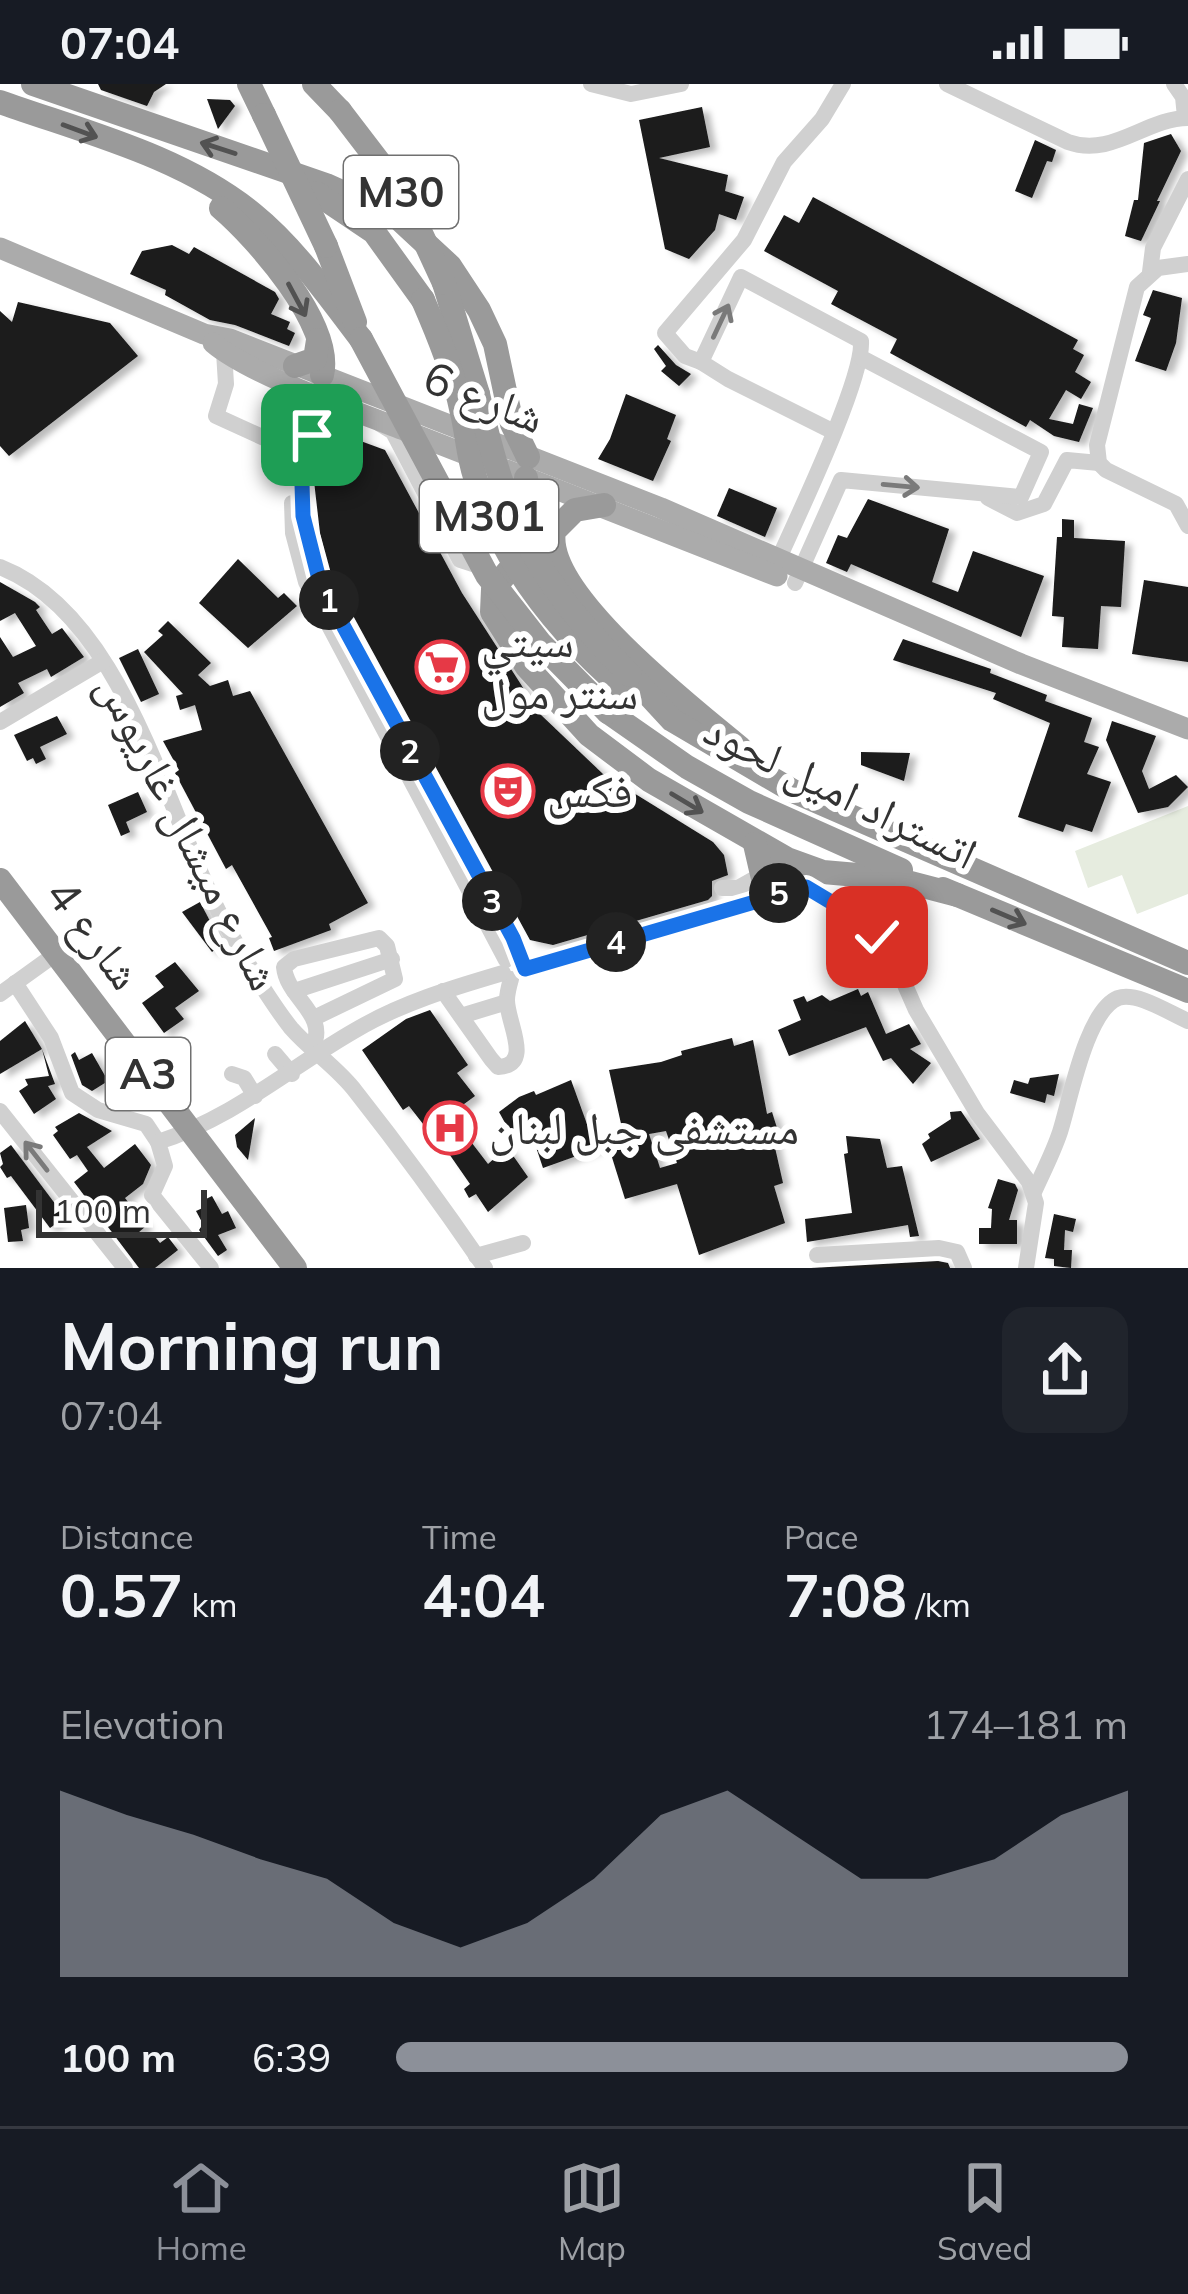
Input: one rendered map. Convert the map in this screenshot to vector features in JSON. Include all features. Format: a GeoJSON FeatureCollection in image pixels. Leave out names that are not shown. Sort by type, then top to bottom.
{"type":"FeatureCollection","features":[{"type":"Feature","properties":{"kind":"highway","name":"M301"},"geometry":{"type":"LineString","coordinates":[[33,84],[382,208],[436,250],[466,289],[487,326],[505,377],[512,424],[535,467]]}},
{"type":"Feature","properties":{"kind":"highway","name":"اتستراد اميل لحود"},"geometry":{"type":"LineString","coordinates":[[249,84],[326,246],[361,340],[466,540],[511,609],[608,712],[748,802],[1188,992]]}},
{"type":"Feature","properties":{"kind":"highway","name":"اتستراد اميل لحود"},"geometry":{"type":"LineString","coordinates":[[314,84],[381,161],[421,229],[454,312],[498,479],[526,545],[572,612],[672,720],[793,791],[1188,963]]}},
{"type":"Feature","properties":{"kind":"highway"},"geometry":{"type":"LineString","coordinates":[[0,102],[159,160],[249,210],[299,261],[361,340]]}},
{"type":"Feature","properties":{"kind":"highway","name":"M301"},"geometry":{"type":"LineString","coordinates":[[263,163],[374,232],[423,300],[454,380],[472,471],[493,524],[522,576],[597,666],[672,720]]}},
{"type":"Feature","properties":{"kind":"highway"},"geometry":{"type":"LineString","coordinates":[[196,179],[284,276],[319,340],[324,365],[318,384]]}},
{"type":"Feature","properties":{"kind":"highway"},"geometry":{"type":"LineString","coordinates":[[295,366],[315,359],[319,340]]}},
{"type":"Feature","properties":{"kind":"highway","name":"M301"},"geometry":{"type":"LineString","coordinates":[[453,449],[474,451],[495,445],[512,424]]}},
{"type":"Feature","properties":{"kind":"highway"},"geometry":{"type":"LineString","coordinates":[[535,467],[544,537],[605,628],[646,670],[793,791]]}},
{"type":"Feature","properties":{"kind":"highway"},"geometry":{"type":"LineString","coordinates":[[604,505],[575,510],[481,599],[567,713],[625,764],[755,844],[806,867],[892,878],[957,895]]}},
{"type":"Feature","properties":{"kind":"highway"},"geometry":{"type":"LineString","coordinates":[[567,713],[570,661],[584,640],[605,628]]}},
{"type":"Feature","properties":{"kind":"highway"},"geometry":{"type":"LineString","coordinates":[[755,844],[779,884],[842,875]]}},
{"type":"Feature","properties":{"kind":"highway","name":"شارع 4"},"geometry":{"type":"LineString","coordinates":[[0,880],[175,1136],[277,1268]]}},
{"type":"Feature","properties":{"kind":"highway","name":"شارع 4"},"geometry":{"type":"LineString","coordinates":[[0,905],[165,1079],[175,1136],[295,1268]]}},
{"type":"Feature","properties":{"kind":"main road"},"geometry":{"type":"LineString","coordinates":[[0,248],[204,334]]}},
{"type":"Feature","properties":{"kind":"main road","name":"شارع 6"},"geometry":{"type":"LineString","coordinates":[[204,334],[224,352],[495,445],[604,505],[1188,729]]}},
{"type":"Feature","properties":{"kind":"main road","name":"شارع 6"},"geometry":{"type":"LineString","coordinates":[[204,334],[230,339],[295,366],[365,415],[453,449],[535,467]]}},
{"type":"Feature","properties":{"kind":"main road","name":"شارع 6"},"geometry":{"type":"LineString","coordinates":[[571,484],[661,508],[775,567]]}},
{"type":"Feature","properties":{"kind":"main road","name":"شارع 6"},"geometry":{"type":"LineString","coordinates":[[798,576],[1188,744]]}},
{"type":"Feature","properties":{"kind":"street"},"geometry":{"type":"LineString","coordinates":[[591,84],[631,94],[681,84]]}},
{"type":"Feature","properties":{"kind":"street"},"geometry":{"type":"LineString","coordinates":[[832,431],[685,356],[665,334],[744,240],[784,162],[822,119],[843,84]]}},
{"type":"Feature","properties":{"kind":"street"},"geometry":{"type":"LineString","coordinates":[[947,84],[1089,148],[1186,118],[1183,97],[1174,84]]}},
{"type":"Feature","properties":{"kind":"street"},"geometry":{"type":"LineString","coordinates":[[1099,463],[1097,445],[1137,287],[1150,272],[1153,248],[1188,179]]}},
{"type":"Feature","properties":{"kind":"street"},"geometry":{"type":"LineString","coordinates":[[1150,272],[1188,264]]}},
{"type":"Feature","properties":{"kind":"street"},"geometry":{"type":"LineString","coordinates":[[1188,274],[1155,281],[1139,298],[1105,446],[1113,465],[1182,503],[1188,526]]}},
{"type":"Feature","properties":{"kind":"street"},"geometry":{"type":"LineString","coordinates":[[701,362],[741,277],[861,341],[862,358],[775,567]]}},
{"type":"Feature","properties":{"kind":"street"},"geometry":{"type":"LineString","coordinates":[[224,352],[226,384],[216,416],[273,442],[287,455],[301,437]]}},
{"type":"Feature","properties":{"kind":"street"},"geometry":{"type":"LineString","coordinates":[[798,576],[841,481],[1022,497],[1041,452],[862,358]]}},
{"type":"Feature","properties":{"kind":"street"},"geometry":{"type":"LineString","coordinates":[[318,384],[301,437],[292,490],[293,533],[306,582],[514,967]]}},
{"type":"Feature","properties":{"kind":"street"},"geometry":{"type":"LineString","coordinates":[[443,991],[498,1067],[505,1069],[518,1054],[507,1002],[514,967],[513,938],[320,583],[310,552],[302,484],[312,435],[324,420],[339,414],[365,415],[393,432],[460,560],[485,570],[544,537]]}},
{"type":"Feature","properties":{"kind":"street"},"geometry":{"type":"LineString","coordinates":[[976,492],[1017,513],[1044,504],[1066,460],[1099,463],[1114,476],[1182,503]]}},
{"type":"Feature","properties":{"kind":"street","name":"شارع ميشال غاريوس"},"geometry":{"type":"LineString","coordinates":[[0,568],[28,580],[51,599],[104,661],[127,700],[226,926],[288,1024],[354,1089],[485,1258],[508,1268]]}},
{"type":"Feature","properties":{"kind":"street"},"geometry":{"type":"LineString","coordinates":[[0,722],[104,661]]}},
{"type":"Feature","properties":{"kind":"street"},"geometry":{"type":"LineString","coordinates":[[211,1268],[152,1195],[175,1136],[255,1096],[364,1025],[443,991],[779,884]]}},
{"type":"Feature","properties":{"kind":"street"},"geometry":{"type":"LineString","coordinates":[[722,888],[779,884],[851,914],[891,953],[916,1010],[977,1113],[1034,1192]]}},
{"type":"Feature","properties":{"kind":"street"},"geometry":{"type":"LineString","coordinates":[[314,1018],[394,980],[392,959],[379,938],[294,959],[284,970],[319,1030],[316,1052]]}},
{"type":"Feature","properties":{"kind":"street"},"geometry":{"type":"LineString","coordinates":[[50,957],[8,989],[51,1038],[72,1093],[98,1110],[175,1136]]}},
{"type":"Feature","properties":{"kind":"street"},"geometry":{"type":"LineString","coordinates":[[294,991],[392,959]]}},
{"type":"Feature","properties":{"kind":"street"},"geometry":{"type":"LineString","coordinates":[[1026,1268],[1034,1192],[1058,1138],[1091,1029],[1108,1006],[1122,997],[1188,1022]]}},
{"type":"Feature","properties":{"kind":"street"},"geometry":{"type":"LineString","coordinates":[[461,1016],[507,1002]]}},
{"type":"Feature","properties":{"kind":"street"},"geometry":{"type":"LineString","coordinates":[[275,1054],[292,1074]]}},
{"type":"Feature","properties":{"kind":"street"},"geometry":{"type":"LineString","coordinates":[[232,1074],[244,1078],[255,1096]]}},
{"type":"Feature","properties":{"kind":"street"},"geometry":{"type":"LineString","coordinates":[[1,1114],[125,1268]]}},
{"type":"Feature","properties":{"kind":"street"},"geometry":{"type":"LineString","coordinates":[[485,1258],[523,1243]]}},
{"type":"Feature","properties":{"kind":"street"},"geometry":{"type":"LineString","coordinates":[[818,1255],[939,1248],[957,1252],[964,1268]]}},
{"type":"Feature","properties":{"kind":"shaded area"},"geometry":{"type":"Polygon","coordinates":[[[1188,806],[1188,894],[1137,914],[1122,875],[1088,888],[1075,851],[1188,806]]]}},
{"type":"Feature","properties":{"kind":"building"},"geometry":{"type":"Polygon","coordinates":[[[98,84],[166,84],[154,92],[147,106],[101,90],[98,84]]]}},
{"type":"Feature","properties":{"kind":"building"},"geometry":{"type":"Polygon","coordinates":[[[207,99],[230,100],[235,106],[218,129],[207,99]]]}},
{"type":"Feature","properties":{"kind":"building"},"geometry":{"type":"Polygon","coordinates":[[[702,107],[710,147],[659,158],[728,175],[725,191],[744,197],[736,220],[719,214],[715,230],[689,259],[665,249],[639,120],[702,107]]]}},
{"type":"Feature","properties":{"kind":"building"},"geometry":{"type":"Polygon","coordinates":[[[1171,134],[1181,151],[1160,201],[1141,241],[1125,236],[1134,200],[1138,200],[1144,143],[1171,134]]]}},
{"type":"Feature","properties":{"kind":"building"},"geometry":{"type":"Polygon","coordinates":[[[1035,140],[1056,150],[1032,198],[1015,191],[1035,140]]]}},
{"type":"Feature","properties":{"kind":"building"},"geometry":{"type":"Polygon","coordinates":[[[813,197],[1078,340],[1073,349],[1084,355],[1075,372],[1091,382],[1081,399],[1066,390],[1049,419],[1073,424],[1079,404],[1093,408],[1079,442],[1054,436],[1030,420],[1026,427],[890,353],[897,339],[831,304],[838,291],[764,251],[784,215],[799,223],[813,197]]]}},
{"type":"Feature","properties":{"kind":"building"},"geometry":{"type":"Polygon","coordinates":[[[172,245],[189,254],[194,247],[275,292],[279,299],[271,314],[290,322],[287,329],[295,333],[289,346],[210,320],[165,295],[166,290],[130,274],[142,251],[172,245]]]}},
{"type":"Feature","properties":{"kind":"building"},"geometry":{"type":"Polygon","coordinates":[[[1153,290],[1182,298],[1176,343],[1166,371],[1135,361],[1151,318],[1143,315],[1153,290]]]}},
{"type":"Feature","properties":{"kind":"building"},"geometry":{"type":"Polygon","coordinates":[[[18,302],[110,323],[138,356],[9,456],[0,446],[0,311],[12,322],[18,302]]]}},
{"type":"Feature","properties":{"kind":"building"},"geometry":{"type":"Polygon","coordinates":[[[658,345],[691,374],[679,386],[661,371],[666,366],[654,349],[658,345]]]}},
{"type":"Feature","properties":{"kind":"building"},"geometry":{"type":"Polygon","coordinates":[[[626,394],[676,415],[667,439],[671,441],[653,481],[598,459],[626,394]]]}},
{"type":"Feature","properties":{"kind":"building","name":"سيتي سنتر مول"},"geometry":{"type":"Polygon","coordinates":[[[336,432],[385,450],[462,593],[540,714],[603,774],[713,842],[724,855],[728,875],[712,881],[708,900],[553,945],[530,940],[332,577],[320,533],[314,481],[324,441],[336,432]]]}},
{"type":"Feature","properties":{"kind":"building"},"geometry":{"type":"Polygon","coordinates":[[[729,488],[777,508],[765,537],[717,516],[729,488]]]}},
{"type":"Feature","properties":{"kind":"building"},"geometry":{"type":"Polygon","coordinates":[[[868,499],[949,529],[932,582],[958,592],[973,551],[1044,576],[1021,637],[851,564],[847,572],[826,563],[838,535],[847,538],[868,499]]]}},
{"type":"Feature","properties":{"kind":"building"},"geometry":{"type":"Polygon","coordinates":[[[1062,519],[1074,520],[1074,538],[1125,541],[1121,607],[1101,606],[1098,649],[1062,647],[1064,617],[1052,616],[1062,519]]]}},
{"type":"Feature","properties":{"kind":"building"},"geometry":{"type":"Polygon","coordinates":[[[238,559],[278,598],[284,593],[297,606],[248,648],[199,603],[238,559]]]}},
{"type":"Feature","properties":{"kind":"building"},"geometry":{"type":"Polygon","coordinates":[[[1144,580],[1188,587],[1188,662],[1132,654],[1144,580]]]}},
{"type":"Feature","properties":{"kind":"building"},"geometry":{"type":"Polygon","coordinates":[[[0,582],[35,602],[52,634],[62,628],[84,657],[51,677],[47,669],[18,683],[24,693],[0,707],[0,637],[13,657],[36,646],[15,613],[0,621],[0,582]]]}},
{"type":"Feature","properties":{"kind":"building"},"geometry":{"type":"Polygon","coordinates":[[[168,621],[211,663],[198,675],[210,686],[228,680],[233,696],[250,691],[368,903],[329,924],[331,930],[274,951],[272,937],[232,865],[226,869],[175,773],[179,770],[163,741],[202,730],[195,705],[180,710],[176,696],[183,694],[144,652],[163,635],[158,631],[168,621]]]}},
{"type":"Feature","properties":{"kind":"building"},"geometry":{"type":"Polygon","coordinates":[[[903,639],[991,669],[990,673],[1047,695],[1045,701],[1092,718],[1084,742],[1099,747],[1087,774],[1111,782],[1092,832],[1066,824],[1063,832],[1018,817],[1050,723],[993,699],[996,693],[893,660],[903,639]]]}},
{"type":"Feature","properties":{"kind":"building"},"geometry":{"type":"Polygon","coordinates":[[[138,649],[159,694],[141,702],[119,658],[138,649]]]}},
{"type":"Feature","properties":{"kind":"building"},"geometry":{"type":"Polygon","coordinates":[[[57,716],[67,734],[40,747],[46,759],[36,764],[33,758],[27,761],[14,735],[57,716]]]}},
{"type":"Feature","properties":{"kind":"building"},"geometry":{"type":"Polygon","coordinates":[[[1112,721],[1156,736],[1142,771],[1149,789],[1176,775],[1188,787],[1168,807],[1138,813],[1106,740],[1112,721]]]}},
{"type":"Feature","properties":{"kind":"building"},"geometry":{"type":"Polygon","coordinates":[[[861,752],[910,753],[904,781],[861,765],[861,752]]]}},
{"type":"Feature","properties":{"kind":"building"},"geometry":{"type":"Polygon","coordinates":[[[138,792],[147,812],[126,822],[130,832],[121,836],[108,805],[138,792]]]}},
{"type":"Feature","properties":{"kind":"building"},"geometry":{"type":"Polygon","coordinates":[[[200,902],[222,944],[212,952],[182,912],[200,902]]]}},
{"type":"Feature","properties":{"kind":"building"},"geometry":{"type":"Polygon","coordinates":[[[175,962],[199,991],[175,1008],[184,1019],[164,1033],[142,1003],[164,987],[155,976],[175,962]]]}},
{"type":"Feature","properties":{"kind":"building"},"geometry":{"type":"Polygon","coordinates":[[[858,989],[861,996],[868,992],[886,1034],[909,1024],[921,1044],[910,1049],[931,1063],[913,1084],[891,1058],[883,1061],[866,1027],[789,1056],[778,1030],[801,1020],[793,1000],[804,996],[807,1002],[822,995],[830,1001],[858,989]]]}},
{"type":"Feature","properties":{"kind":"building"},"geometry":{"type":"Polygon","coordinates":[[[430,1010],[468,1065],[457,1073],[475,1096],[460,1107],[465,1114],[453,1123],[448,1116],[427,1129],[409,1106],[403,1110],[362,1050],[406,1019],[430,1010]]]}},
{"type":"Feature","properties":{"kind":"building"},"geometry":{"type":"Polygon","coordinates":[[[25,1021],[42,1049],[0,1074],[0,1041],[25,1021]]]}},
{"type":"Feature","properties":{"kind":"building"},"geometry":{"type":"Polygon","coordinates":[[[732,1038],[734,1046],[753,1040],[767,1114],[772,1112],[777,1128],[771,1130],[783,1183],[774,1186],[785,1223],[699,1255],[677,1184],[625,1199],[610,1151],[626,1146],[609,1070],[661,1062],[682,1055],[681,1051],[732,1038]],[[666,1131],[649,1134],[660,1168],[677,1163],[666,1131]]]}},
{"type":"Feature","properties":{"kind":"building"},"geometry":{"type":"Polygon","coordinates":[[[42,1049],[55,1084],[48,1086],[56,1099],[34,1114],[19,1091],[28,1085],[25,1079],[49,1076],[42,1049]]]}},
{"type":"Feature","properties":{"kind":"building"},"geometry":{"type":"Polygon","coordinates":[[[75,1052],[79,1060],[92,1053],[108,1081],[92,1091],[82,1085],[71,1055],[75,1052]]]}},
{"type":"Feature","properties":{"kind":"building"},"geometry":{"type":"Polygon","coordinates":[[[1059,1074],[1054,1096],[1047,1094],[1045,1103],[1010,1093],[1014,1080],[1028,1084],[1030,1078],[1059,1074]]]}},
{"type":"Feature","properties":{"kind":"building"},"geometry":{"type":"Polygon","coordinates":[[[571,1080],[596,1149],[543,1168],[530,1129],[514,1139],[499,1112],[519,1097],[571,1080]]]}},
{"type":"Feature","properties":{"kind":"building"},"geometry":{"type":"Polygon","coordinates":[[[961,1111],[980,1139],[931,1162],[922,1144],[930,1138],[928,1134],[951,1119],[950,1112],[961,1111]]]}},
{"type":"Feature","properties":{"kind":"building"},"geometry":{"type":"Polygon","coordinates":[[[79,1113],[112,1131],[87,1147],[104,1168],[135,1144],[151,1165],[143,1184],[125,1198],[146,1226],[139,1232],[143,1237],[152,1233],[160,1243],[168,1237],[178,1250],[155,1268],[139,1268],[74,1182],[88,1171],[77,1155],[70,1159],[53,1135],[58,1131],[55,1127],[79,1113]]]}},
{"type":"Feature","properties":{"kind":"building"},"geometry":{"type":"Polygon","coordinates":[[[255,1118],[248,1160],[237,1147],[235,1135],[255,1118]]]}},
{"type":"Feature","properties":{"kind":"building"},"geometry":{"type":"Polygon","coordinates":[[[465,1134],[488,1164],[507,1147],[528,1177],[488,1212],[476,1194],[469,1198],[464,1189],[470,1184],[445,1148],[465,1134]]]}},
{"type":"Feature","properties":{"kind":"building"},"geometry":{"type":"Polygon","coordinates":[[[846,1136],[880,1139],[887,1168],[902,1166],[919,1236],[910,1237],[908,1225],[807,1242],[805,1219],[852,1213],[846,1136]]]}},
{"type":"Feature","properties":{"kind":"building"},"geometry":{"type":"Polygon","coordinates":[[[11,1145],[65,1217],[50,1228],[0,1167],[0,1153],[11,1145]]]}},
{"type":"Feature","properties":{"kind":"building"},"geometry":{"type":"Polygon","coordinates":[[[998,1179],[1015,1184],[1018,1190],[1009,1220],[1017,1220],[1017,1244],[979,1244],[979,1228],[991,1228],[992,1209],[988,1208],[998,1179]]]}},
{"type":"Feature","properties":{"kind":"building"},"geometry":{"type":"Polygon","coordinates":[[[212,1196],[222,1214],[228,1211],[236,1228],[218,1235],[227,1250],[218,1256],[199,1230],[203,1224],[196,1211],[212,1196]]]}},
{"type":"Feature","properties":{"kind":"building"},"geometry":{"type":"Polygon","coordinates":[[[26,1205],[29,1228],[21,1230],[23,1241],[8,1242],[4,1208],[26,1205]]]}},
{"type":"Feature","properties":{"kind":"building"},"geometry":{"type":"Polygon","coordinates":[[[1054,1214],[1076,1219],[1073,1232],[1065,1230],[1064,1250],[1072,1250],[1071,1268],[1054,1266],[1054,1259],[1045,1258],[1054,1214]]]}},
{"type":"Feature","properties":{"kind":"building"},"geometry":{"type":"Polygon","coordinates":[[[938,1261],[950,1268],[811,1268],[938,1261]]]}},
{"type":"Feature","properties":{"kind":"place","name":"سيتي سنتر مول"},"geometry":{"type":"Point","coordinates":[442,667]}},
{"type":"Feature","properties":{"kind":"place","name":"فكس"},"geometry":{"type":"Point","coordinates":[508,791]}},
{"type":"Feature","properties":{"kind":"place","name":"مستشفى جبل لبنان"},"geometry":{"type":"Point","coordinates":[450,1128]}},
{"type":"Feature","properties":{"kind":"route"},"geometry":{"type":"LineString","coordinates":[[312,435],[302,484],[303,516],[320,583],[513,938],[525,969],[806,887],[851,914],[877,937]]}}]}
